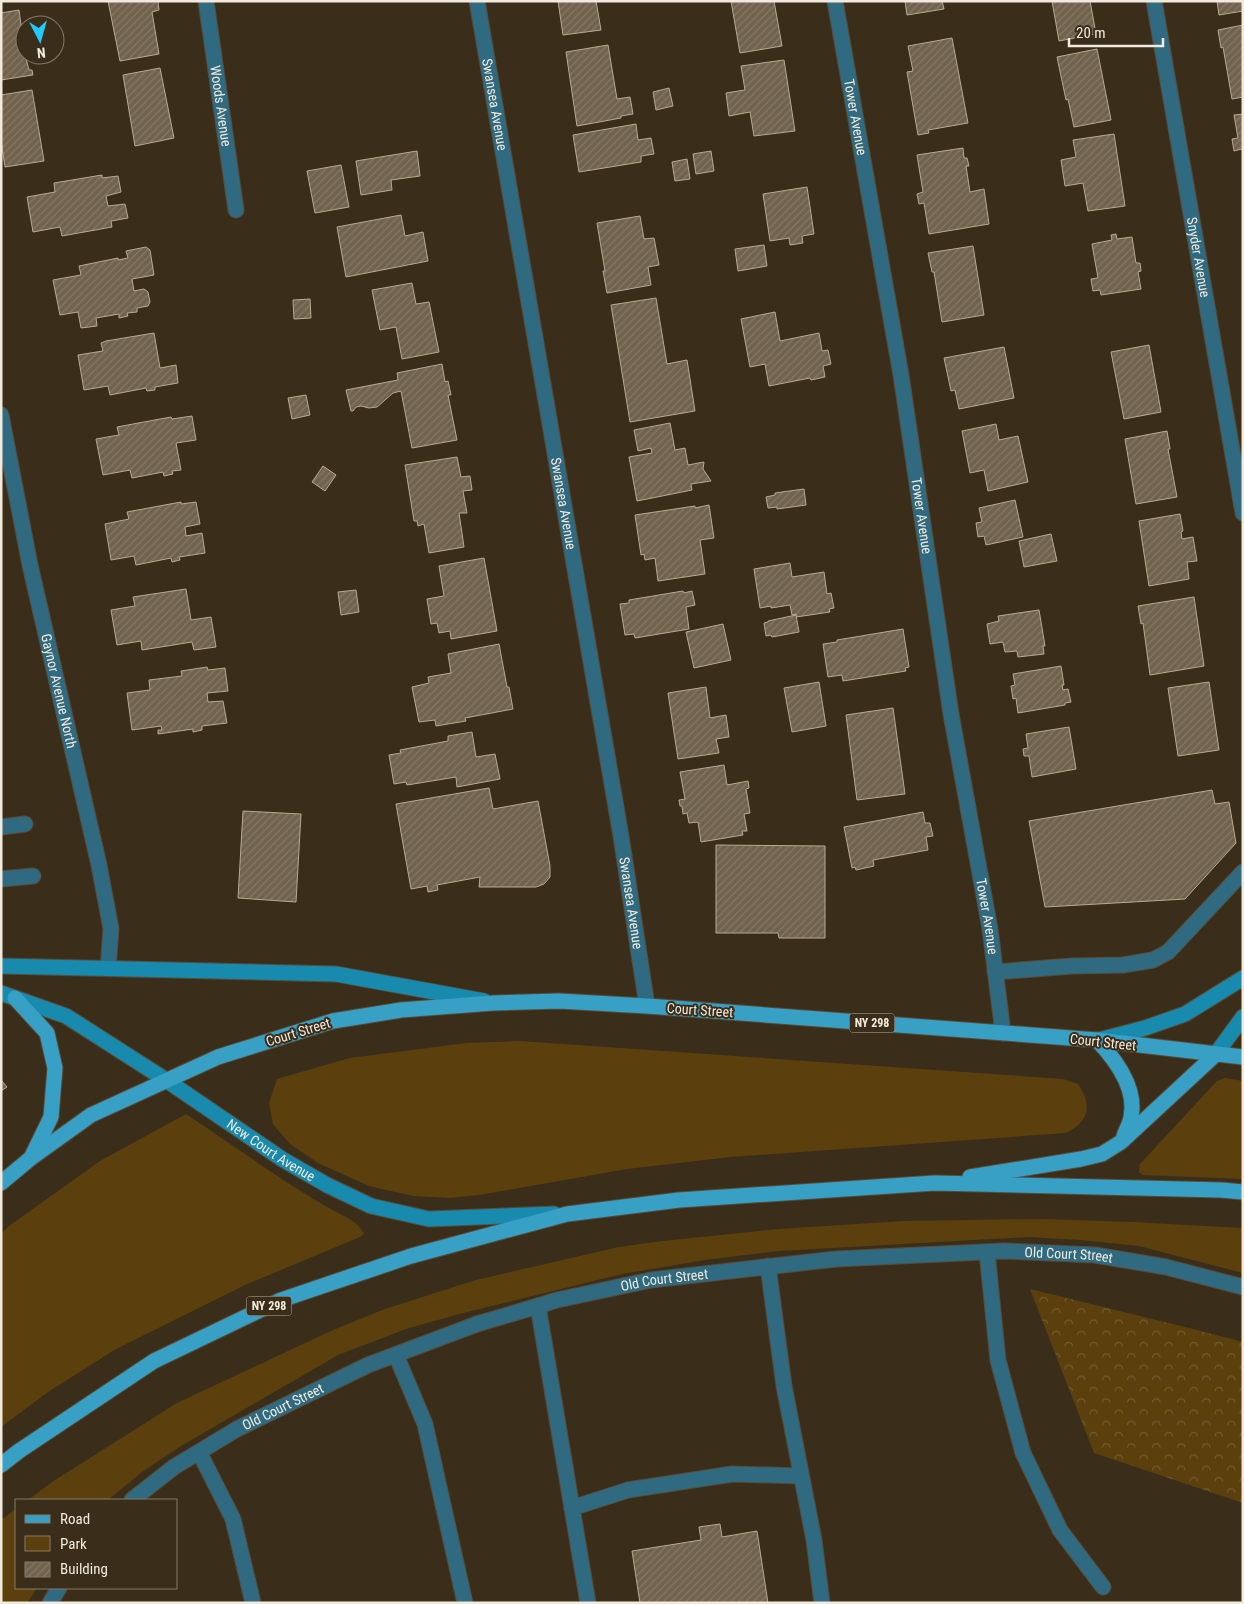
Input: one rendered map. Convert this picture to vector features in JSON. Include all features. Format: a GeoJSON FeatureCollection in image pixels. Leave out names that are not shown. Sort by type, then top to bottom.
{"type":"FeatureCollection","features":[{"type":"Feature","properties":{"kind":"main road"},"geometry":{"type":"LineString","coordinates":[[1,966],[336,974],[493,1002]]}},
{"type":"Feature","properties":{"kind":"main road"},"geometry":{"type":"LineString","coordinates":[[1121,1142],[1131,1118],[1132,1101],[1120,1069],[1097,1040],[1145,1028],[1185,1014],[1243,978]]}},
{"type":"Feature","properties":{"kind":"main road"},"geometry":{"type":"LineString","coordinates":[[8,996],[47,1033],[55,1068],[50,1117],[31,1158]]}},
{"type":"Feature","properties":{"kind":"main road","name":"New Court Avenue"},"geometry":{"type":"LineString","coordinates":[[8,996],[66,1016],[282,1158],[326,1185],[370,1206],[429,1219],[567,1214]]}},
{"type":"Feature","properties":{"kind":"main road","name":"Court Street"},"geometry":{"type":"LineString","coordinates":[[166,1080],[218,1057],[333,1021],[401,1010],[493,1002],[559,1001],[648,1006],[1097,1040],[1243,1057]]}},
{"type":"Feature","properties":{"kind":"main road"},"geometry":{"type":"LineString","coordinates":[[935,1184],[1102,1154],[1121,1142],[1216,1054],[1243,1017]]}},
{"type":"Feature","properties":{"kind":"main road","name":"NY 298"},"geometry":{"type":"LineString","coordinates":[[1,1183],[31,1158],[90,1115],[166,1080]]}},
{"type":"Feature","properties":{"kind":"main road","name":"NY 298"},"geometry":{"type":"LineString","coordinates":[[1,1465],[154,1361],[281,1300],[411,1256],[567,1214],[679,1200],[935,1184],[1243,1192]]}},
{"type":"Feature","properties":{"kind":"street","name":"Woods Avenue"},"geometry":{"type":"LineString","coordinates":[[206,1],[236,210]]}},
{"type":"Feature","properties":{"kind":"street","name":"Swansea Avenue"},"geometry":{"type":"LineString","coordinates":[[477,1],[621,836],[648,1006]]}},
{"type":"Feature","properties":{"kind":"street","name":"Tower Avenue"},"geometry":{"type":"LineString","coordinates":[[835,1],[901,376],[951,714],[990,930],[1003,1033]]}},
{"type":"Feature","properties":{"kind":"street","name":"Snyder Avenue"},"geometry":{"type":"LineString","coordinates":[[1154,1],[1243,513]]}},
{"type":"Feature","properties":{"kind":"street","name":"Gaynor Avenue North"},"geometry":{"type":"LineString","coordinates":[[1,415],[30,565],[99,865],[111,929],[108,968]]}},
{"type":"Feature","properties":{"kind":"street"},"geometry":{"type":"LineString","coordinates":[[1,826],[25,824]]}},
{"type":"Feature","properties":{"kind":"street"},"geometry":{"type":"LineString","coordinates":[[995,972],[1123,964],[1153,960],[1168,952],[1243,872]]}},
{"type":"Feature","properties":{"kind":"street"},"geometry":{"type":"LineString","coordinates":[[1,879],[33,876]]}},
{"type":"Feature","properties":{"kind":"street"},"geometry":{"type":"LineString","coordinates":[[987,1252],[998,1360],[1023,1453],[1060,1530],[1103,1587]]}},
{"type":"Feature","properties":{"kind":"street","name":"Old Court Street"},"geometry":{"type":"LineString","coordinates":[[133,1499],[174,1467],[246,1425],[368,1365],[477,1324],[557,1300],[651,1280],[836,1259],[987,1252],[1095,1255],[1166,1267],[1243,1287]]}},
{"type":"Feature","properties":{"kind":"street"},"geometry":{"type":"LineString","coordinates":[[768,1266],[784,1386],[814,1540],[822,1603]]}},
{"type":"Feature","properties":{"kind":"street"},"geometry":{"type":"LineString","coordinates":[[538,1306],[588,1603]]}},
{"type":"Feature","properties":{"kind":"street"},"geometry":{"type":"LineString","coordinates":[[396,1354],[425,1424],[465,1603]]}},
{"type":"Feature","properties":{"kind":"street"},"geometry":{"type":"LineString","coordinates":[[199,1452],[233,1519],[252,1603]]}},
{"type":"Feature","properties":{"kind":"street"},"geometry":{"type":"LineString","coordinates":[[572,1508],[628,1490],[732,1474],[801,1476]]}},
{"type":"Feature","properties":{"kind":"street"},"geometry":{"type":"LineString","coordinates":[[50,1603],[59,1589]]}},
{"type":"Feature","properties":{"kind":"green space"},"geometry":{"type":"Polygon","coordinates":[[[520,1041],[1063,1079],[1078,1084],[1087,1106],[1084,1118],[1066,1133],[730,1157],[627,1169],[485,1194],[451,1198],[413,1196],[369,1186],[318,1163],[290,1144],[273,1124],[269,1103],[277,1079],[350,1058],[467,1043],[520,1041]]]}},
{"type":"Feature","properties":{"kind":"green space"},"geometry":{"type":"Polygon","coordinates":[[[1225,1078],[1243,1081],[1243,1179],[1143,1175],[1139,1172],[1140,1164],[1217,1081],[1225,1078]]]}},
{"type":"Feature","properties":{"kind":"green space"},"geometry":{"type":"Polygon","coordinates":[[[186,1114],[291,1185],[358,1225],[364,1234],[245,1285],[116,1349],[48,1392],[1,1427],[1,1234],[9,1226],[100,1161],[186,1114]]]}},
{"type":"Feature","properties":{"kind":"green space"},"geometry":{"type":"Polygon","coordinates":[[[1042,1219],[1243,1228],[1243,1273],[1139,1246],[1029,1237],[779,1251],[705,1260],[622,1274],[406,1329],[338,1355],[181,1446],[142,1472],[109,1499],[29,1499],[52,1482],[177,1403],[333,1330],[385,1309],[476,1280],[619,1247],[779,1229],[904,1221],[1042,1219]]]}},
{"type":"Feature","properties":{"kind":"green space"},"geometry":{"type":"Polygon","coordinates":[[[1030,1289],[1243,1342],[1243,1503],[1094,1453],[1030,1289]]]}},
{"type":"Feature","properties":{"kind":"green space"},"geometry":{"type":"Polygon","coordinates":[[[15,1510],[15,1589],[36,1589],[27,1603],[1,1603],[1,1520],[15,1510]]]}},
{"type":"Feature","properties":{"kind":"building"},"geometry":{"type":"Polygon","coordinates":[[[108,1],[158,1],[159,10],[152,12],[159,54],[120,61],[108,1]]]}},
{"type":"Feature","properties":{"kind":"building"},"geometry":{"type":"Polygon","coordinates":[[[558,1],[596,1],[601,30],[563,35],[558,1]]]}},
{"type":"Feature","properties":{"kind":"building"},"geometry":{"type":"Polygon","coordinates":[[[731,1],[774,1],[782,46],[740,53],[731,1]]]}},
{"type":"Feature","properties":{"kind":"building"},"geometry":{"type":"Polygon","coordinates":[[[905,1],[942,1],[944,9],[907,15],[905,1]]]}},
{"type":"Feature","properties":{"kind":"building"},"geometry":{"type":"Polygon","coordinates":[[[1052,1],[1090,1],[1096,34],[1059,41],[1052,1]]]}},
{"type":"Feature","properties":{"kind":"building"},"geometry":{"type":"Polygon","coordinates":[[[1217,1],[1243,1],[1243,11],[1219,15],[1217,1]]]}},
{"type":"Feature","properties":{"kind":"building"},"geometry":{"type":"Polygon","coordinates":[[[19,10],[20,15],[15,15],[15,65],[28,65],[33,75],[1,80],[1,13],[19,10]]]}},
{"type":"Feature","properties":{"kind":"building"},"geometry":{"type":"Polygon","coordinates":[[[1243,25],[1243,97],[1232,99],[1223,47],[1221,48],[1218,30],[1243,25]]]}},
{"type":"Feature","properties":{"kind":"building"},"geometry":{"type":"Polygon","coordinates":[[[952,38],[968,123],[928,130],[929,133],[918,135],[907,72],[913,71],[908,46],[952,38]]]}},
{"type":"Feature","properties":{"kind":"building"},"geometry":{"type":"Polygon","coordinates":[[[608,45],[617,99],[630,97],[633,114],[577,126],[566,52],[608,45]]]}},
{"type":"Feature","properties":{"kind":"building"},"geometry":{"type":"Polygon","coordinates":[[[1097,49],[1111,120],[1074,127],[1057,57],[1097,49]]]}},
{"type":"Feature","properties":{"kind":"building"},"geometry":{"type":"Polygon","coordinates":[[[784,60],[795,131],[754,136],[750,112],[729,116],[726,93],[745,90],[741,66],[784,60]]]}},
{"type":"Feature","properties":{"kind":"building"},"geometry":{"type":"Polygon","coordinates":[[[160,68],[174,138],[135,146],[123,75],[160,68]]]}},
{"type":"Feature","properties":{"kind":"building"},"geometry":{"type":"Polygon","coordinates":[[[669,88],[673,106],[656,110],[653,92],[669,88]]]}},
{"type":"Feature","properties":{"kind":"building"},"geometry":{"type":"Polygon","coordinates":[[[32,90],[44,161],[5,167],[1,140],[1,95],[32,90]]]}},
{"type":"Feature","properties":{"kind":"building"},"geometry":{"type":"Polygon","coordinates":[[[1243,114],[1243,152],[1242,149],[1234,151],[1232,139],[1238,138],[1234,115],[1243,114]]]}},
{"type":"Feature","properties":{"kind":"building"},"geometry":{"type":"Polygon","coordinates":[[[636,124],[638,140],[651,138],[654,154],[641,156],[641,162],[579,172],[573,135],[636,124]]]}},
{"type":"Feature","properties":{"kind":"building"},"geometry":{"type":"Polygon","coordinates":[[[1114,134],[1125,206],[1088,211],[1083,183],[1065,186],[1061,160],[1076,157],[1073,140],[1114,134]]]}},
{"type":"Feature","properties":{"kind":"building"},"geometry":{"type":"Polygon","coordinates":[[[963,148],[964,158],[967,158],[969,166],[966,166],[970,192],[984,189],[989,224],[929,234],[924,203],[919,204],[917,194],[923,192],[917,155],[963,148]]]}},
{"type":"Feature","properties":{"kind":"building"},"geometry":{"type":"Polygon","coordinates":[[[417,151],[420,176],[391,180],[392,190],[361,195],[356,161],[417,151]]]}},
{"type":"Feature","properties":{"kind":"building"},"geometry":{"type":"Polygon","coordinates":[[[711,151],[714,171],[696,174],[693,154],[711,151]]]}},
{"type":"Feature","properties":{"kind":"building"},"geometry":{"type":"Polygon","coordinates":[[[687,159],[690,179],[675,181],[672,162],[687,159]]]}},
{"type":"Feature","properties":{"kind":"building"},"geometry":{"type":"Polygon","coordinates":[[[341,165],[349,207],[315,213],[307,171],[341,165]]]}},
{"type":"Feature","properties":{"kind":"building"},"geometry":{"type":"Polygon","coordinates":[[[102,175],[102,178],[118,176],[121,192],[106,196],[108,206],[125,204],[128,218],[111,221],[112,227],[62,236],[60,227],[33,232],[27,197],[55,192],[54,183],[102,175]]]}},
{"type":"Feature","properties":{"kind":"building"},"geometry":{"type":"Polygon","coordinates":[[[807,187],[814,234],[802,236],[803,243],[790,245],[789,238],[770,241],[763,194],[807,187]]]}},
{"type":"Feature","properties":{"kind":"building"},"geometry":{"type":"Polygon","coordinates":[[[401,215],[405,236],[423,232],[428,261],[346,277],[337,227],[401,215]]]}},
{"type":"Feature","properties":{"kind":"building"},"geometry":{"type":"Polygon","coordinates":[[[640,216],[644,239],[654,238],[659,265],[648,267],[651,285],[607,293],[597,223],[640,216]]]}},
{"type":"Feature","properties":{"kind":"building"},"geometry":{"type":"Polygon","coordinates":[[[1116,234],[1117,239],[1132,237],[1136,263],[1140,263],[1141,271],[1138,272],[1141,289],[1101,295],[1100,290],[1093,291],[1091,279],[1098,278],[1092,244],[1112,240],[1111,235],[1116,234]]]}},
{"type":"Feature","properties":{"kind":"building"},"geometry":{"type":"Polygon","coordinates":[[[764,245],[767,266],[738,271],[735,249],[764,245]]]}},
{"type":"Feature","properties":{"kind":"building"},"geometry":{"type":"Polygon","coordinates":[[[973,246],[984,315],[942,322],[934,272],[932,272],[928,253],[973,246]]]}},
{"type":"Feature","properties":{"kind":"building"},"geometry":{"type":"Polygon","coordinates":[[[146,247],[150,250],[154,275],[132,279],[134,291],[144,289],[148,292],[150,302],[148,306],[137,308],[137,312],[127,313],[128,316],[119,318],[119,314],[96,318],[97,326],[81,328],[78,312],[60,315],[53,280],[81,275],[79,266],[118,258],[118,260],[128,258],[126,251],[146,247]]]}},
{"type":"Feature","properties":{"kind":"building"},"geometry":{"type":"Polygon","coordinates":[[[412,283],[416,304],[429,302],[439,352],[402,359],[396,327],[380,330],[372,290],[412,283]]]}},
{"type":"Feature","properties":{"kind":"building"},"geometry":{"type":"Polygon","coordinates":[[[656,298],[667,364],[687,360],[695,411],[630,422],[611,305],[656,298]]]}},
{"type":"Feature","properties":{"kind":"building"},"geometry":{"type":"Polygon","coordinates":[[[310,299],[311,318],[294,319],[293,300],[310,299]]]}},
{"type":"Feature","properties":{"kind":"building"},"geometry":{"type":"Polygon","coordinates":[[[775,312],[780,341],[819,333],[822,351],[828,350],[831,364],[823,366],[825,377],[769,386],[765,364],[750,367],[741,319],[775,312]]]}},
{"type":"Feature","properties":{"kind":"building"},"geometry":{"type":"Polygon","coordinates":[[[154,333],[160,368],[176,365],[178,383],[155,387],[155,390],[147,391],[146,388],[110,395],[108,386],[84,390],[78,355],[103,351],[101,343],[106,341],[154,333]]]}},
{"type":"Feature","properties":{"kind":"building"},"geometry":{"type":"Polygon","coordinates":[[[1149,345],[1161,412],[1124,419],[1111,352],[1149,345]]]}},
{"type":"Feature","properties":{"kind":"building"},"geometry":{"type":"Polygon","coordinates":[[[1004,347],[1014,398],[959,409],[955,390],[951,391],[944,358],[1004,347]]]}},
{"type":"Feature","properties":{"kind":"building"},"geometry":{"type":"Polygon","coordinates":[[[442,364],[445,382],[448,381],[451,395],[448,395],[457,440],[412,448],[401,391],[393,393],[377,407],[361,406],[351,411],[346,390],[398,380],[397,373],[442,364]]]}},
{"type":"Feature","properties":{"kind":"building"},"geometry":{"type":"Polygon","coordinates":[[[306,395],[310,415],[292,419],[288,398],[306,395]]]}},
{"type":"Feature","properties":{"kind":"building"},"geometry":{"type":"Polygon","coordinates":[[[192,416],[196,440],[176,443],[181,470],[172,471],[173,474],[164,476],[163,472],[132,478],[130,470],[103,475],[96,439],[119,435],[117,427],[171,417],[172,419],[192,416]]]}},
{"type":"Feature","properties":{"kind":"building"},"geometry":{"type":"Polygon","coordinates":[[[670,423],[675,450],[685,448],[688,465],[704,462],[703,469],[711,481],[691,484],[692,490],[637,501],[629,457],[652,453],[651,448],[638,451],[634,430],[670,423]]]}},
{"type":"Feature","properties":{"kind":"building"},"geometry":{"type":"Polygon","coordinates":[[[996,424],[999,440],[1018,436],[1028,482],[988,491],[984,470],[970,473],[962,431],[996,424]]]}},
{"type":"Feature","properties":{"kind":"building"},"geometry":{"type":"Polygon","coordinates":[[[1167,431],[1170,449],[1168,449],[1177,497],[1136,504],[1125,439],[1167,431]]]}},
{"type":"Feature","properties":{"kind":"building"},"geometry":{"type":"Polygon","coordinates":[[[457,457],[461,477],[470,476],[472,490],[463,491],[467,513],[459,513],[464,547],[429,553],[424,524],[418,526],[417,521],[414,521],[405,465],[457,457]]]}},
{"type":"Feature","properties":{"kind":"building"},"geometry":{"type":"Polygon","coordinates":[[[323,466],[336,475],[325,491],[312,482],[323,466]]]}},
{"type":"Feature","properties":{"kind":"building"},"geometry":{"type":"Polygon","coordinates":[[[804,489],[806,505],[777,509],[777,507],[768,508],[766,497],[775,495],[775,493],[804,489]]]}},
{"type":"Feature","properties":{"kind":"building"},"geometry":{"type":"Polygon","coordinates":[[[1015,500],[1023,537],[986,545],[984,536],[978,537],[976,523],[982,522],[979,508],[1015,500]]]}},
{"type":"Feature","properties":{"kind":"building"},"geometry":{"type":"Polygon","coordinates":[[[181,502],[181,504],[196,502],[200,524],[185,527],[186,536],[202,533],[205,553],[179,557],[180,560],[172,562],[171,558],[136,565],[134,556],[111,560],[105,524],[129,519],[127,512],[181,502]]]}},
{"type":"Feature","properties":{"kind":"building"},"geometry":{"type":"Polygon","coordinates":[[[709,505],[714,538],[700,540],[705,574],[658,581],[655,558],[645,560],[644,554],[641,555],[635,515],[709,505]]]}},
{"type":"Feature","properties":{"kind":"building"},"geometry":{"type":"Polygon","coordinates":[[[1180,514],[1183,531],[1181,532],[1182,539],[1193,537],[1197,561],[1187,562],[1189,579],[1149,586],[1139,521],[1180,514]]]}},
{"type":"Feature","properties":{"kind":"building"},"geometry":{"type":"Polygon","coordinates":[[[1051,534],[1057,561],[1024,567],[1019,541],[1051,534]]]}},
{"type":"Feature","properties":{"kind":"building"},"geometry":{"type":"Polygon","coordinates":[[[484,558],[497,631],[451,639],[450,631],[439,633],[437,623],[431,624],[427,599],[444,596],[439,566],[484,558]]]}},
{"type":"Feature","properties":{"kind":"building"},"geometry":{"type":"Polygon","coordinates":[[[790,563],[792,577],[824,572],[827,594],[831,593],[834,608],[829,609],[830,612],[796,617],[796,614],[792,615],[790,605],[760,608],[754,569],[790,563]]]}},
{"type":"Feature","properties":{"kind":"building"},"geometry":{"type":"Polygon","coordinates":[[[186,589],[191,620],[211,617],[216,647],[194,650],[192,642],[142,650],[141,641],[117,645],[111,610],[135,606],[133,597],[186,589]]]}},
{"type":"Feature","properties":{"kind":"building"},"geometry":{"type":"Polygon","coordinates":[[[356,590],[359,612],[341,615],[338,592],[356,590]]]}},
{"type":"Feature","properties":{"kind":"building"},"geometry":{"type":"Polygon","coordinates":[[[683,591],[684,593],[692,591],[695,605],[686,607],[689,629],[635,638],[634,634],[625,635],[620,604],[629,603],[629,600],[683,591]]]}},
{"type":"Feature","properties":{"kind":"building"},"geometry":{"type":"Polygon","coordinates":[[[1194,597],[1204,666],[1150,675],[1143,623],[1141,624],[1138,606],[1194,597]]]}},
{"type":"Feature","properties":{"kind":"building"},"geometry":{"type":"Polygon","coordinates":[[[1039,610],[1045,646],[1043,646],[1044,654],[1018,657],[1017,651],[1005,652],[1003,642],[990,644],[987,624],[999,621],[998,616],[1039,610]]]}},
{"type":"Feature","properties":{"kind":"building"},"geometry":{"type":"Polygon","coordinates":[[[796,615],[799,632],[772,637],[771,635],[766,636],[764,623],[796,615]]]}},
{"type":"Feature","properties":{"kind":"building"},"geometry":{"type":"Polygon","coordinates":[[[723,624],[731,660],[694,668],[686,632],[723,624]]]}},
{"type":"Feature","properties":{"kind":"building"},"geometry":{"type":"Polygon","coordinates":[[[903,629],[909,667],[905,668],[906,671],[843,681],[842,675],[828,677],[823,644],[903,629]]]}},
{"type":"Feature","properties":{"kind":"building"},"geometry":{"type":"Polygon","coordinates":[[[499,644],[513,709],[465,718],[466,721],[436,726],[435,720],[419,722],[412,687],[429,683],[428,677],[451,673],[448,654],[499,644]]]}},
{"type":"Feature","properties":{"kind":"building"},"geometry":{"type":"Polygon","coordinates":[[[1061,666],[1063,690],[1068,689],[1071,702],[1065,703],[1065,705],[1018,713],[1016,698],[1013,699],[1011,686],[1015,685],[1013,674],[1061,666]]]}},
{"type":"Feature","properties":{"kind":"building"},"geometry":{"type":"Polygon","coordinates":[[[207,667],[208,670],[225,668],[228,691],[207,693],[208,702],[223,701],[227,723],[202,726],[202,730],[193,732],[193,729],[158,734],[158,730],[162,730],[161,726],[132,730],[127,693],[150,690],[149,680],[182,676],[181,671],[207,667]]]}},
{"type":"Feature","properties":{"kind":"building"},"geometry":{"type":"Polygon","coordinates":[[[819,682],[826,726],[792,732],[784,688],[819,682]]]}},
{"type":"Feature","properties":{"kind":"building"},"geometry":{"type":"Polygon","coordinates":[[[1209,682],[1219,750],[1178,756],[1168,688],[1209,682]]]}},
{"type":"Feature","properties":{"kind":"building"},"geometry":{"type":"Polygon","coordinates":[[[706,687],[710,718],[726,715],[729,737],[716,739],[719,753],[678,759],[668,693],[706,687]]]}},
{"type":"Feature","properties":{"kind":"building"},"geometry":{"type":"Polygon","coordinates":[[[893,708],[905,794],[857,800],[846,715],[893,708]]]}},
{"type":"Feature","properties":{"kind":"building"},"geometry":{"type":"Polygon","coordinates":[[[1069,727],[1076,769],[1032,777],[1029,756],[1024,756],[1023,749],[1028,748],[1026,734],[1069,727]]]}},
{"type":"Feature","properties":{"kind":"building"},"geometry":{"type":"Polygon","coordinates":[[[472,732],[476,757],[495,754],[500,779],[457,787],[456,777],[407,785],[406,782],[394,784],[389,755],[401,753],[400,750],[448,741],[448,736],[472,732]]]}},
{"type":"Feature","properties":{"kind":"building"},"geometry":{"type":"Polygon","coordinates":[[[724,765],[727,785],[748,781],[749,788],[746,789],[750,813],[744,814],[747,831],[742,831],[743,835],[701,842],[698,822],[689,823],[687,813],[683,814],[682,806],[680,806],[679,800],[685,799],[680,772],[724,765]]]}},
{"type":"Feature","properties":{"kind":"building"},"geometry":{"type":"Polygon","coordinates":[[[489,788],[493,809],[538,801],[550,866],[550,877],[544,884],[536,887],[479,887],[480,877],[437,885],[438,890],[428,892],[427,886],[411,889],[396,804],[489,788]]]}},
{"type":"Feature","properties":{"kind":"building"},"geometry":{"type":"Polygon","coordinates":[[[1212,790],[1215,804],[1229,802],[1236,843],[1185,899],[1045,907],[1029,821],[1212,790]]]}},
{"type":"Feature","properties":{"kind":"building"},"geometry":{"type":"Polygon","coordinates":[[[243,811],[301,814],[296,902],[238,898],[243,811]]]}},
{"type":"Feature","properties":{"kind":"building"},"geometry":{"type":"Polygon","coordinates":[[[923,812],[925,823],[930,823],[933,836],[926,837],[928,850],[873,860],[874,866],[856,870],[855,867],[852,868],[844,827],[923,812]]]}},
{"type":"Feature","properties":{"kind":"building"},"geometry":{"type":"Polygon","coordinates":[[[716,845],[825,846],[825,938],[779,938],[778,933],[716,933],[716,845]]]}},
{"type":"Feature","properties":{"kind":"building"},"geometry":{"type":"Polygon","coordinates":[[[1,1080],[7,1087],[1,1091],[1,1080]]]}},
{"type":"Feature","properties":{"kind":"building"},"geometry":{"type":"Polygon","coordinates":[[[720,1524],[722,1537],[757,1531],[768,1603],[640,1603],[632,1551],[701,1540],[699,1527],[720,1524]]]}}]}
